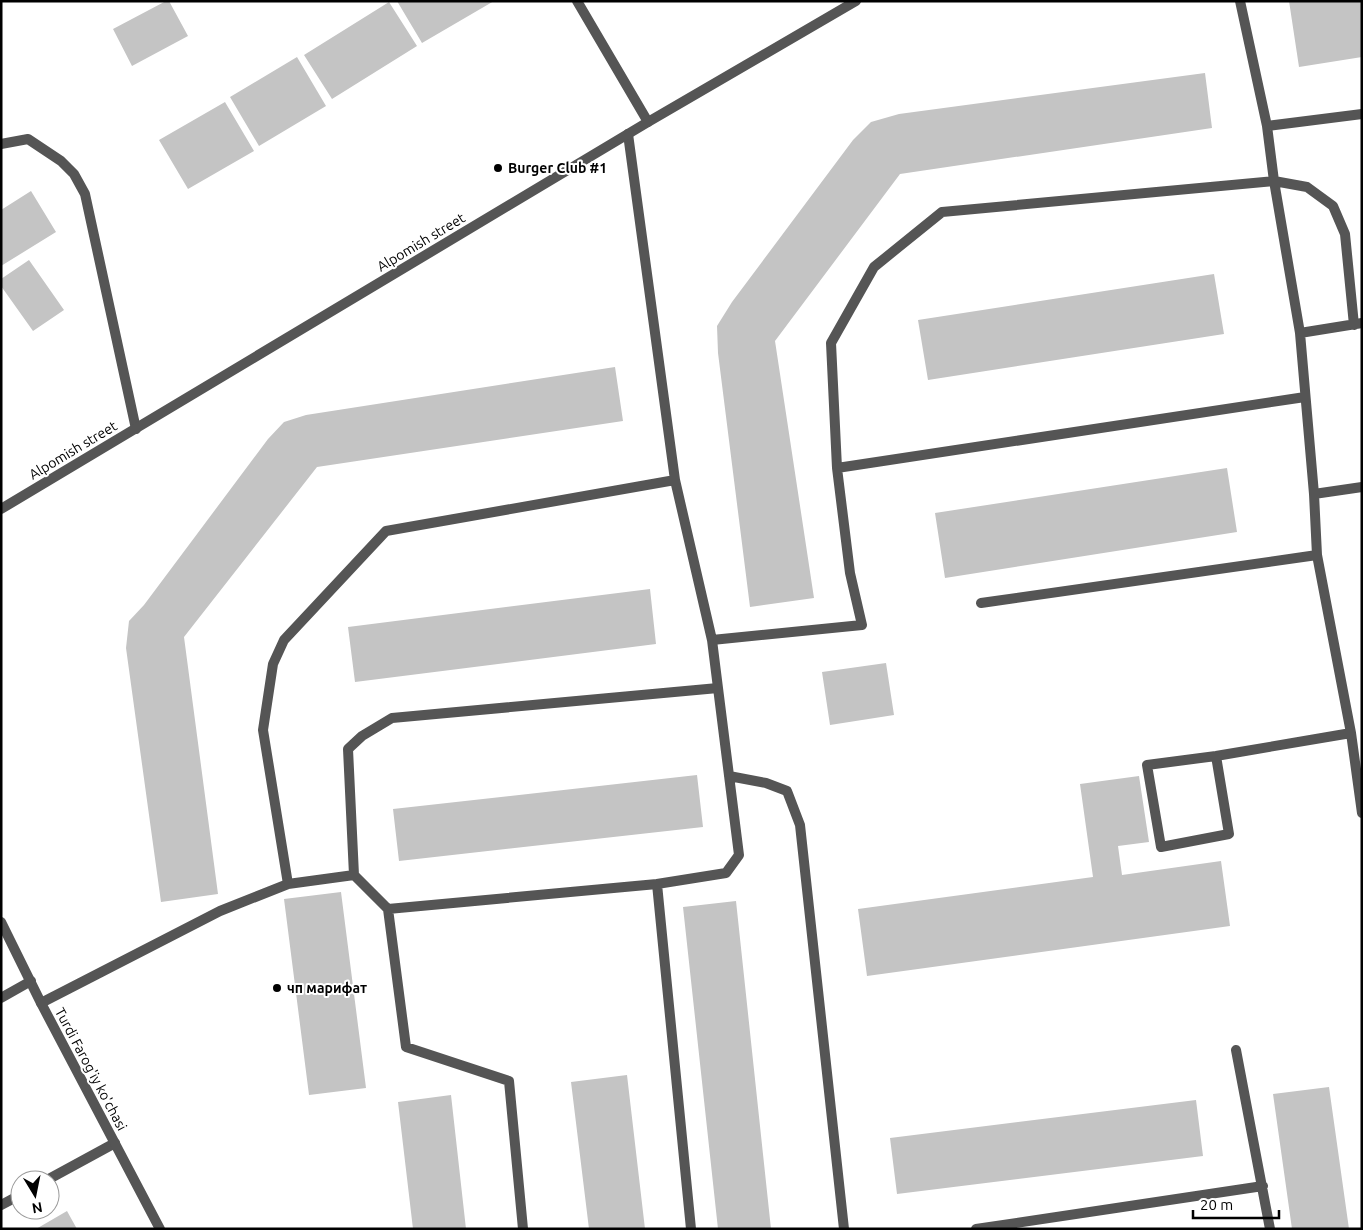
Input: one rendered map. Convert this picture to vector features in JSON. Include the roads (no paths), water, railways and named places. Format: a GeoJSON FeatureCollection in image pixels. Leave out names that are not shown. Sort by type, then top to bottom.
{"type":"FeatureCollection","features":[{"type":"Feature","properties":{"kind":"street"},"geometry":{"type":"LineString","coordinates":[[577,1],[648,122]]}},
{"type":"Feature","properties":{"kind":"street","name":"Alpomish street"},"geometry":{"type":"LineString","coordinates":[[1,509],[648,122],[856,1]]}},
{"type":"Feature","properties":{"kind":"street"},"geometry":{"type":"LineString","coordinates":[[1240,1],[1267,126],[1274,181],[1300,333],[1314,494],[1317,554],[1351,733],[1362,814]]}},
{"type":"Feature","properties":{"kind":"street"},"geometry":{"type":"LineString","coordinates":[[1267,126],[1362,114]]}},
{"type":"Feature","properties":{"kind":"street"},"geometry":{"type":"LineString","coordinates":[[388,909],[657,884],[726,873],[739,854],[712,640],[675,480],[628,134]]}},
{"type":"Feature","properties":{"kind":"street"},"geometry":{"type":"LineString","coordinates":[[1,144],[28,139],[68,167],[85,194],[136,429]]}},
{"type":"Feature","properties":{"kind":"street"},"geometry":{"type":"LineString","coordinates":[[712,640],[862,625],[850,573],[837,468],[831,343],[874,268],[942,212],[1274,181],[1307,187],[1333,206],[1345,234],[1358,324],[1300,333]]}},
{"type":"Feature","properties":{"kind":"street"},"geometry":{"type":"LineString","coordinates":[[837,468],[1305,396]]}},
{"type":"Feature","properties":{"kind":"street"},"geometry":{"type":"LineString","coordinates":[[288,884],[263,730],[272,664],[284,640],[386,531],[675,480]]}},
{"type":"Feature","properties":{"kind":"street"},"geometry":{"type":"LineString","coordinates":[[1314,494],[1362,486]]}},
{"type":"Feature","properties":{"kind":"street"},"geometry":{"type":"LineString","coordinates":[[981,602],[1317,554]]}},
{"type":"Feature","properties":{"kind":"street"},"geometry":{"type":"LineString","coordinates":[[523,1229],[509,1081],[406,1047],[388,909],[354,875],[348,750],[362,736],[392,718],[718,688]]}},
{"type":"Feature","properties":{"kind":"street"},"geometry":{"type":"LineString","coordinates":[[1216,756],[1229,834],[1161,847],[1147,765],[1216,756],[1351,733]]}},
{"type":"Feature","properties":{"kind":"street"},"geometry":{"type":"LineString","coordinates":[[729,776],[766,783],[787,791],[800,825],[844,1229]]}},
{"type":"Feature","properties":{"kind":"street"},"geometry":{"type":"LineString","coordinates":[[41,1003],[220,911],[288,884],[354,875]]}},
{"type":"Feature","properties":{"kind":"street"},"geometry":{"type":"LineString","coordinates":[[657,884],[691,1229]]}},
{"type":"Feature","properties":{"kind":"street","name":"Turdi Farog'iy ko'chasi"},"geometry":{"type":"LineString","coordinates":[[1,922],[41,1003],[160,1229]]}},
{"type":"Feature","properties":{"kind":"street"},"geometry":{"type":"LineString","coordinates":[[1,998],[30,981]]}},
{"type":"Feature","properties":{"kind":"street"},"geometry":{"type":"LineString","coordinates":[[1236,1050],[1270,1229]]}},
{"type":"Feature","properties":{"kind":"street"},"geometry":{"type":"LineString","coordinates":[[60,1173],[115,1143]]}},
{"type":"Feature","properties":{"kind":"street"},"geometry":{"type":"LineString","coordinates":[[976,1229],[1263,1186]]}},
{"type":"Feature","properties":{"kind":"place","name":"Burger Club #1"},"geometry":{"type":"Point","coordinates":[498,168]}},
{"type":"Feature","properties":{"kind":"place","name":"чп марифат"},"geometry":{"type":"Point","coordinates":[277,988]}}]}
